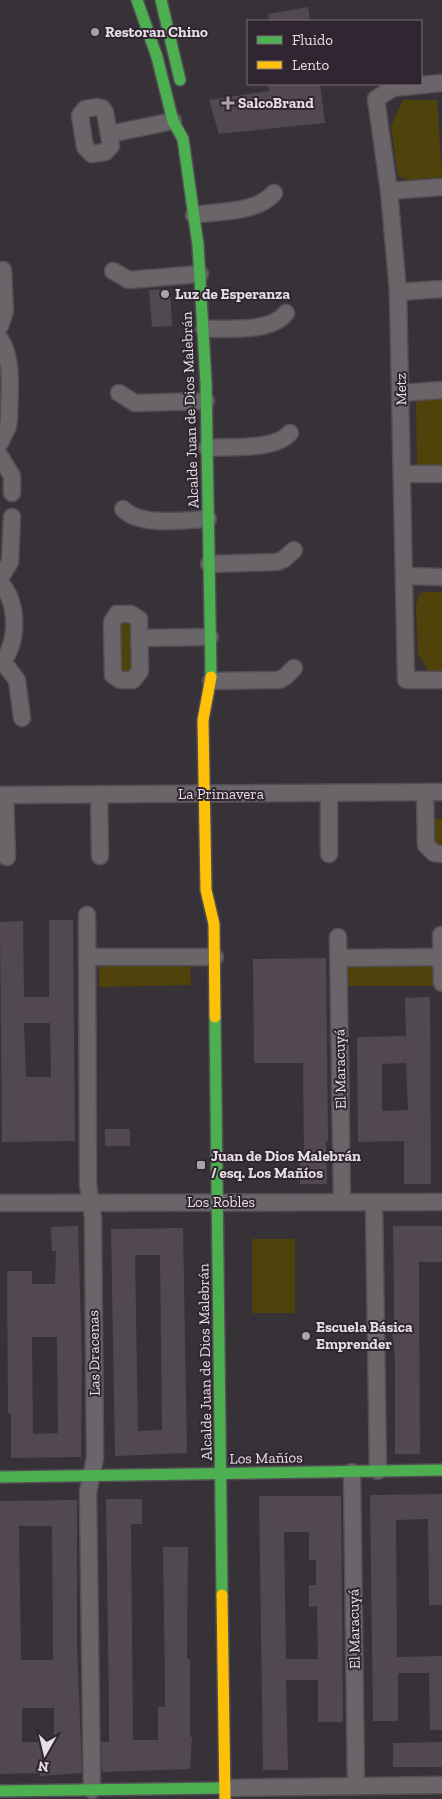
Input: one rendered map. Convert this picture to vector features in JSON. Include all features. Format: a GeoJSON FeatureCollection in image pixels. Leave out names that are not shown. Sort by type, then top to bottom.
{"type":"FeatureCollection","features":[{"type":"Feature","properties":{"kind":"street","name":"Alcalde Juan de Dios Malebrán"},"geometry":{"type":"LineString","coordinates":[[137,0],[180,120],[194,215],[204,329],[211,681],[218,708]]}},
{"type":"Feature","properties":{"kind":"street"},"geometry":{"type":"LineString","coordinates":[[161,0],[182,92]]}},
{"type":"Feature","properties":{"kind":"street","name":"Metz"},"geometry":{"type":"LineString","coordinates":[[442,84],[393,88],[376,99],[389,191],[398,292],[406,680],[442,680]]}},
{"type":"Feature","properties":{"kind":"street"},"geometry":{"type":"LineString","coordinates":[[110,134],[180,120]]}},
{"type":"Feature","properties":{"kind":"street"},"geometry":{"type":"LineString","coordinates":[[389,191],[442,187]]}},
{"type":"Feature","properties":{"kind":"street"},"geometry":{"type":"LineString","coordinates":[[194,215],[255,206],[266,201],[274,193]]}},
{"type":"Feature","properties":{"kind":"street"},"geometry":{"type":"LineString","coordinates":[[0,326],[5,311],[2,270]]}},
{"type":"Feature","properties":{"kind":"street"},"geometry":{"type":"LineString","coordinates":[[113,271],[129,280],[200,274]]}},
{"type":"Feature","properties":{"kind":"street"},"geometry":{"type":"LineString","coordinates":[[398,292],[442,289]]}},
{"type":"Feature","properties":{"kind":"street"},"geometry":{"type":"LineString","coordinates":[[204,329],[265,326],[278,321],[286,313]]}},
{"type":"Feature","properties":{"kind":"street"},"geometry":{"type":"LineString","coordinates":[[0,339],[7,353],[9,418],[5,435],[0,443]]}},
{"type":"Feature","properties":{"kind":"street"},"geometry":{"type":"LineString","coordinates":[[401,393],[442,390]]}},
{"type":"Feature","properties":{"kind":"street"},"geometry":{"type":"LineString","coordinates":[[119,393],[135,403],[206,401]]}},
{"type":"Feature","properties":{"kind":"street"},"geometry":{"type":"LineString","coordinates":[[207,448],[270,444],[281,441],[290,433]]}},
{"type":"Feature","properties":{"kind":"street"},"geometry":{"type":"LineString","coordinates":[[0,456],[12,476],[12,493]]}},
{"type":"Feature","properties":{"kind":"street"},"geometry":{"type":"LineString","coordinates":[[403,474],[442,474]]}},
{"type":"Feature","properties":{"kind":"street"},"geometry":{"type":"LineString","coordinates":[[123,509],[133,517],[145,520],[208,519]]}},
{"type":"Feature","properties":{"kind":"street"},"geometry":{"type":"LineString","coordinates":[[0,578],[10,562],[12,517]]}},
{"type":"Feature","properties":{"kind":"street"},"geometry":{"type":"LineString","coordinates":[[209,564],[277,562],[284,559],[294,550]]}},
{"type":"Feature","properties":{"kind":"street"},"geometry":{"type":"LineString","coordinates":[[404,576],[442,576]]}},
{"type":"Feature","properties":{"kind":"street"},"geometry":{"type":"LineString","coordinates":[[0,583],[11,601],[13,623],[11,645],[1,663],[17,680],[22,718]]}},
{"type":"Feature","properties":{"kind":"street"},"geometry":{"type":"LineString","coordinates":[[139,638],[210,637]]}},
{"type":"Feature","properties":{"kind":"street"},"geometry":{"type":"LineString","coordinates":[[211,681],[278,680],[286,677],[294,668]]}},
{"type":"Feature","properties":{"kind":"street","name":"Alcalde Juan de Dios Malebrán"},"geometry":{"type":"LineString","coordinates":[[211,681],[204,711],[216,794],[206,890],[214,924],[215,957],[225,1793]]}},
{"type":"Feature","properties":{"kind":"street"},"geometry":{"type":"LineString","coordinates":[[425,792],[426,845],[434,853],[442,854]]}},
{"type":"Feature","properties":{"kind":"street","name":"La Primavera"},"geometry":{"type":"LineString","coordinates":[[2,795],[442,792]]}},
{"type":"Feature","properties":{"kind":"street"},"geometry":{"type":"LineString","coordinates":[[329,793],[329,854]]}},
{"type":"Feature","properties":{"kind":"street"},"geometry":{"type":"LineString","coordinates":[[99,794],[100,856]]}},
{"type":"Feature","properties":{"kind":"street"},"geometry":{"type":"LineString","coordinates":[[2,795],[7,857]]}},
{"type":"Feature","properties":{"kind":"street","name":"Alcalde Juan de Dios Malebrán"},"geometry":{"type":"LineString","coordinates":[[214,924],[221,900]]}},
{"type":"Feature","properties":{"kind":"street","name":"Las Dracenas"},"geometry":{"type":"LineString","coordinates":[[87,915],[88,1184],[91,1203],[95,1458],[88,1492],[92,1790]]}},
{"type":"Feature","properties":{"kind":"street"},"geometry":{"type":"LineString","coordinates":[[441,935],[442,983]]}},
{"type":"Feature","properties":{"kind":"street","name":"El Maracuyá"},"geometry":{"type":"LineString","coordinates":[[338,937],[342,1202]]}},
{"type":"Feature","properties":{"kind":"street"},"geometry":{"type":"LineString","coordinates":[[339,958],[442,956]]}},
{"type":"Feature","properties":{"kind":"street"},"geometry":{"type":"LineString","coordinates":[[87,957],[215,957]]}},
{"type":"Feature","properties":{"kind":"street"},"geometry":{"type":"LineString","coordinates":[[374,1202],[378,1471]]}},
{"type":"Feature","properties":{"kind":"street","name":"Los Robles"},"geometry":{"type":"LineString","coordinates":[[0,1203],[442,1202]]}},
{"type":"Feature","properties":{"kind":"street","name":"Los Mañíos"},"geometry":{"type":"LineString","coordinates":[[0,1477],[442,1470]]}},
{"type":"Feature","properties":{"kind":"street","name":"El Maracuyá"},"geometry":{"type":"LineString","coordinates":[[352,1472],[356,1786]]}},
{"type":"Feature","properties":{"kind":"street"},"geometry":{"type":"LineString","coordinates":[[0,1791],[92,1790],[225,1793],[356,1786],[442,1785]]}},
{"type":"Feature","properties":{"kind":"shaded area"},"geometry":{"type":"Polygon","coordinates":[[[403,100],[437,100],[442,177],[409,180],[398,176],[391,126],[403,100]]]}},
{"type":"Feature","properties":{"kind":"shaded area"},"geometry":{"type":"Polygon","coordinates":[[[442,398],[442,467],[417,466],[416,400],[442,398]]]}},
{"type":"Feature","properties":{"kind":"shaded area"},"geometry":{"type":"Polygon","coordinates":[[[424,592],[442,592],[442,677],[432,677],[418,654],[416,606],[419,594],[424,592]]]}},
{"type":"Feature","properties":{"kind":"shaded area"},"geometry":{"type":"Polygon","coordinates":[[[116,621],[133,621],[134,673],[117,673],[116,621]]]}},
{"type":"Feature","properties":{"kind":"shaded area"},"geometry":{"type":"Polygon","coordinates":[[[430,819],[442,819],[442,849],[432,845],[430,819]]]}},
{"type":"Feature","properties":{"kind":"shaded area"},"geometry":{"type":"Polygon","coordinates":[[[190,960],[191,985],[99,987],[99,962],[190,960]]]}},
{"type":"Feature","properties":{"kind":"shaded area"},"geometry":{"type":"Polygon","coordinates":[[[344,964],[434,964],[434,986],[344,986],[344,964]]]}},
{"type":"Feature","properties":{"kind":"shaded area"},"geometry":{"type":"Polygon","coordinates":[[[252,1239],[295,1239],[295,1313],[252,1313],[252,1239]]]}},
{"type":"Feature","properties":{"kind":"building"},"geometry":{"type":"Polygon","coordinates":[[[308,7],[310,20],[269,20],[268,14],[308,7]]]}},
{"type":"Feature","properties":{"kind":"building"},"geometry":{"type":"Polygon","coordinates":[[[268,85],[320,85],[325,123],[219,134],[209,100],[269,91],[268,85]]]}},
{"type":"Feature","properties":{"kind":"building"},"geometry":{"type":"Polygon","coordinates":[[[170,289],[172,326],[152,327],[149,290],[170,289]]]}},
{"type":"Feature","properties":{"kind":"building"},"geometry":{"type":"Polygon","coordinates":[[[49,920],[73,920],[75,1141],[2,1142],[0,922],[23,921],[24,997],[49,997],[49,920]],[[24,1023],[26,1077],[51,1077],[50,1023],[24,1023]]]}},
{"type":"Feature","properties":{"kind":"building"},"geometry":{"type":"Polygon","coordinates":[[[326,958],[327,1184],[300,1184],[300,1160],[304,1160],[303,1063],[254,1063],[253,959],[326,958]]]}},
{"type":"Feature","properties":{"kind":"building"},"geometry":{"type":"Polygon","coordinates":[[[430,997],[431,1184],[404,1184],[404,1141],[358,1142],[357,1037],[406,1036],[405,998],[430,997]],[[406,1063],[382,1064],[382,1111],[408,1110],[406,1063]]]}},
{"type":"Feature","properties":{"kind":"building"},"geometry":{"type":"Polygon","coordinates":[[[105,1129],[130,1129],[130,1146],[105,1146],[105,1129]]]}},
{"type":"Feature","properties":{"kind":"building"},"geometry":{"type":"Polygon","coordinates":[[[78,1226],[82,1363],[81,1457],[11,1458],[11,1414],[8,1414],[7,1271],[32,1271],[32,1284],[55,1284],[56,1251],[52,1251],[51,1227],[78,1226]],[[32,1337],[33,1434],[58,1433],[57,1337],[32,1337]]]}},
{"type":"Feature","properties":{"kind":"building"},"geometry":{"type":"Polygon","coordinates":[[[393,1226],[442,1226],[442,1262],[419,1262],[420,1454],[395,1454],[395,1358],[391,1323],[394,1323],[393,1226]]]}},
{"type":"Feature","properties":{"kind":"building"},"geometry":{"type":"Polygon","coordinates":[[[183,1228],[187,1453],[115,1456],[111,1229],[183,1228]],[[135,1255],[138,1431],[162,1430],[160,1255],[135,1255]]]}},
{"type":"Feature","properties":{"kind":"building"},"geometry":{"type":"Polygon","coordinates":[[[442,1494],[442,1605],[429,1605],[428,1519],[396,1520],[397,1657],[442,1656],[442,1730],[430,1730],[429,1673],[398,1673],[398,1721],[373,1721],[370,1495],[442,1494]]]}},
{"type":"Feature","properties":{"kind":"building"},"geometry":{"type":"Polygon","coordinates":[[[259,1496],[341,1496],[343,1722],[318,1722],[318,1680],[286,1680],[288,1770],[263,1770],[259,1496]],[[284,1532],[286,1659],[318,1659],[317,1606],[309,1607],[309,1585],[316,1585],[316,1560],[309,1560],[309,1532],[284,1532]]]}},
{"type":"Feature","properties":{"kind":"building"},"geometry":{"type":"Polygon","coordinates":[[[106,1499],[142,1499],[142,1524],[131,1524],[133,1740],[158,1740],[158,1707],[165,1707],[163,1547],[188,1547],[187,1659],[190,1659],[190,1737],[192,1737],[190,1769],[102,1772],[101,1742],[109,1742],[106,1499]]]}},
{"type":"Feature","properties":{"kind":"building"},"geometry":{"type":"Polygon","coordinates":[[[77,1500],[77,1644],[82,1773],[40,1776],[40,1773],[0,1774],[0,1501],[77,1500]],[[19,1526],[21,1660],[53,1660],[52,1526],[19,1526]],[[22,1708],[22,1742],[54,1742],[54,1708],[22,1708]]]}},
{"type":"Feature","properties":{"kind":"building"},"geometry":{"type":"Polygon","coordinates":[[[442,1742],[442,1767],[393,1767],[393,1743],[442,1742]]]}},
{"type":"Feature","properties":{"kind":"traffic: fast"},"geometry":{"type":"LineString","coordinates":[[137,0],[157,57],[173,121],[183,139],[198,245],[206,383],[211,677]]}},
{"type":"Feature","properties":{"kind":"traffic: fast"},"geometry":{"type":"LineString","coordinates":[[161,0],[180,80]]}},
{"type":"Feature","properties":{"kind":"traffic: fast"},"geometry":{"type":"LineString","coordinates":[[215,1017],[222,1595]]}},
{"type":"Feature","properties":{"kind":"traffic: fast"},"geometry":{"type":"LineString","coordinates":[[0,1477],[442,1470]]}},
{"type":"Feature","properties":{"kind":"traffic: fast"},"geometry":{"type":"LineString","coordinates":[[0,1791],[225,1788]]}},
{"type":"Feature","properties":{"kind":"traffic: slow"},"geometry":{"type":"LineString","coordinates":[[211,677],[203,720],[206,890],[214,924],[215,1017]]}},
{"type":"Feature","properties":{"kind":"traffic: slow"},"geometry":{"type":"LineString","coordinates":[[222,1595],[225,1799]]}},
{"type":"Feature","properties":{"kind":"place","name":"Restoran Chino"},"geometry":{"type":"Point","coordinates":[95,32]}},
{"type":"Feature","properties":{"kind":"place","name":"SalcoBrand"},"geometry":{"type":"Point","coordinates":[228,103]}},
{"type":"Feature","properties":{"kind":"place","name":"Luz de Esperanza"},"geometry":{"type":"Point","coordinates":[165,294]}},
{"type":"Feature","properties":{"kind":"place","name":"Juan de Dios Malebrán / esq. Los Mañíos"},"geometry":{"type":"Point","coordinates":[201,1165]}},
{"type":"Feature","properties":{"kind":"place","name":"Escuela Básica Emprender"},"geometry":{"type":"Point","coordinates":[306,1336]}}]}
